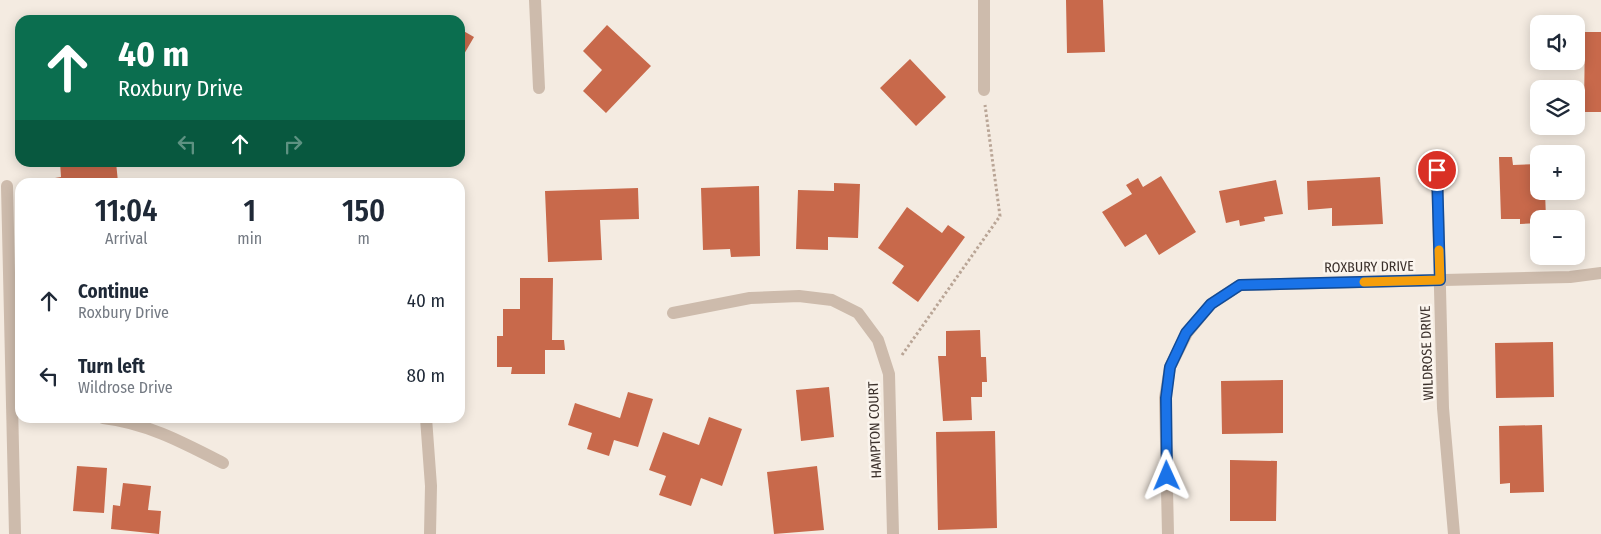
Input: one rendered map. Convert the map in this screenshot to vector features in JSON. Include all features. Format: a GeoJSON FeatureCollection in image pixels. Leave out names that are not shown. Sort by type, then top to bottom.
{"type":"FeatureCollection","features":[{"type":"Feature","properties":{"kind":"street"},"geometry":{"type":"LineString","coordinates":[[535,0],[538,88]]}},
{"type":"Feature","properties":{"kind":"street"},"geometry":{"type":"LineString","coordinates":[[984,0],[984,90]]}},
{"type":"Feature","properties":{"kind":"street","name":"WILDROSE DRIVE"},"geometry":{"type":"LineString","coordinates":[[1437,170],[1443,408],[1454,534]]}},
{"type":"Feature","properties":{"kind":"street"},"geometry":{"type":"LineString","coordinates":[[7,186],[4,249],[15,397]]}},
{"type":"Feature","properties":{"kind":"street","name":"ROXBURY DRIVE"},"geometry":{"type":"LineString","coordinates":[[1168,534],[1166,398],[1170,367],[1186,333],[1211,304],[1240,285],[1570,277],[1601,273]]}},
{"type":"Feature","properties":{"kind":"street","name":"HAMPTON COURT"},"geometry":{"type":"LineString","coordinates":[[673,313],[750,298],[799,296],[832,300],[858,313],[878,340],[889,374],[893,534]]}},
{"type":"Feature","properties":{"kind":"street"},"geometry":{"type":"LineString","coordinates":[[15,534],[16,423]]}},
{"type":"Feature","properties":{"kind":"street"},"geometry":{"type":"LineString","coordinates":[[134,423],[172,436],[223,463]]}},
{"type":"Feature","properties":{"kind":"street"},"geometry":{"type":"LineString","coordinates":[[426,423],[431,486],[430,534]]}},
{"type":"Feature","properties":{"kind":"path"},"geometry":{"type":"LineString","coordinates":[[889,374],[1000,216],[984,90]]}},
{"type":"Feature","properties":{"kind":"building"},"geometry":{"type":"Polygon","coordinates":[[[1066,0],[1103,0],[1105,52],[1067,53],[1066,0]]]}},
{"type":"Feature","properties":{"kind":"building"},"geometry":{"type":"Polygon","coordinates":[[[607,25],[651,66],[606,113],[583,91],[602,70],[583,51],[607,25]]]}},
{"type":"Feature","properties":{"kind":"building"},"geometry":{"type":"Polygon","coordinates":[[[465,32],[474,37],[465,52],[465,32]]]}},
{"type":"Feature","properties":{"kind":"building"},"geometry":{"type":"Polygon","coordinates":[[[1585,32],[1601,32],[1601,112],[1585,112],[1585,32]]]}},
{"type":"Feature","properties":{"kind":"building"},"geometry":{"type":"Polygon","coordinates":[[[910,59],[946,97],[916,126],[880,88],[910,59]]]}},
{"type":"Feature","properties":{"kind":"building"},"geometry":{"type":"Polygon","coordinates":[[[1499,157],[1512,157],[1513,165],[1530,164],[1530,200],[1545,200],[1546,210],[1530,210],[1530,223],[1520,224],[1520,219],[1501,219],[1499,157]]]}},
{"type":"Feature","properties":{"kind":"building"},"geometry":{"type":"Polygon","coordinates":[[[60,167],[116,167],[118,178],[55,178],[61,177],[60,167]]]}},
{"type":"Feature","properties":{"kind":"building"},"geometry":{"type":"Polygon","coordinates":[[[1161,176],[1196,232],[1159,255],[1146,234],[1125,247],[1102,212],[1132,194],[1126,185],[1138,178],[1143,187],[1161,176]]]}},
{"type":"Feature","properties":{"kind":"building"},"geometry":{"type":"Polygon","coordinates":[[[1380,177],[1383,224],[1332,226],[1332,208],[1308,210],[1307,181],[1380,177]]]}},
{"type":"Feature","properties":{"kind":"building"},"geometry":{"type":"Polygon","coordinates":[[[1276,180],[1283,214],[1264,217],[1265,221],[1240,226],[1239,220],[1226,223],[1219,191],[1276,180]]]}},
{"type":"Feature","properties":{"kind":"building"},"geometry":{"type":"Polygon","coordinates":[[[834,183],[860,184],[858,238],[828,237],[828,250],[796,249],[798,190],[834,191],[834,183]]]}},
{"type":"Feature","properties":{"kind":"building"},"geometry":{"type":"Polygon","coordinates":[[[759,186],[760,256],[731,257],[730,249],[703,250],[701,188],[759,186]]]}},
{"type":"Feature","properties":{"kind":"building"},"geometry":{"type":"Polygon","coordinates":[[[638,188],[639,219],[600,220],[602,260],[548,262],[545,191],[638,188]]]}},
{"type":"Feature","properties":{"kind":"building"},"geometry":{"type":"Polygon","coordinates":[[[907,207],[942,233],[948,225],[965,237],[918,302],[892,283],[904,266],[878,248],[907,207]]]}},
{"type":"Feature","properties":{"kind":"building"},"geometry":{"type":"Polygon","coordinates":[[[520,278],[553,278],[552,340],[564,340],[565,350],[545,350],[545,374],[511,374],[512,367],[497,367],[497,336],[503,336],[503,309],[520,309],[520,278]]]}},
{"type":"Feature","properties":{"kind":"building"},"geometry":{"type":"Polygon","coordinates":[[[980,330],[981,357],[986,357],[987,382],[982,382],[982,397],[971,397],[972,420],[943,421],[938,356],[946,356],[946,331],[980,330]]]}},
{"type":"Feature","properties":{"kind":"building"},"geometry":{"type":"Polygon","coordinates":[[[1553,342],[1554,397],[1496,398],[1495,343],[1553,342]]]}},
{"type":"Feature","properties":{"kind":"building"},"geometry":{"type":"Polygon","coordinates":[[[1283,380],[1283,433],[1222,434],[1221,381],[1283,380]]]}},
{"type":"Feature","properties":{"kind":"building"},"geometry":{"type":"Polygon","coordinates":[[[829,387],[834,437],[801,441],[796,390],[829,387]]]}},
{"type":"Feature","properties":{"kind":"building"},"geometry":{"type":"Polygon","coordinates":[[[628,392],[653,399],[638,447],[614,440],[609,456],[587,449],[592,433],[568,425],[575,403],[620,418],[628,392]]]}},
{"type":"Feature","properties":{"kind":"building"},"geometry":{"type":"Polygon","coordinates":[[[709,417],[742,429],[722,486],[701,478],[691,506],[659,495],[666,476],[649,470],[663,432],[699,445],[709,417]]]}},
{"type":"Feature","properties":{"kind":"building"},"geometry":{"type":"Polygon","coordinates":[[[1542,425],[1544,492],[1510,493],[1510,483],[1500,484],[1499,426],[1542,425]]]}},
{"type":"Feature","properties":{"kind":"building"},"geometry":{"type":"Polygon","coordinates":[[[995,431],[997,528],[938,530],[936,432],[995,431]]]}},
{"type":"Feature","properties":{"kind":"building"},"geometry":{"type":"Polygon","coordinates":[[[1230,460],[1277,461],[1276,521],[1230,521],[1230,460]]]}},
{"type":"Feature","properties":{"kind":"building"},"geometry":{"type":"Polygon","coordinates":[[[77,466],[107,468],[104,513],[73,511],[77,466]]]}},
{"type":"Feature","properties":{"kind":"building"},"geometry":{"type":"Polygon","coordinates":[[[817,466],[824,530],[774,534],[767,472],[817,466]]]}},
{"type":"Feature","properties":{"kind":"building"},"geometry":{"type":"Polygon","coordinates":[[[123,483],[151,486],[148,510],[161,511],[159,534],[111,529],[113,505],[120,506],[123,483]]]}},
{"type":"Feature","properties":{"kind":"slow traffic"},"geometry":{"type":"LineString","coordinates":[[1364,282],[1440,280],[1439,250]]}},
{"type":"Feature","properties":{"kind":"route"},"geometry":{"type":"LineString","coordinates":[[1167,476],[1166,398],[1170,367],[1186,333],[1211,304],[1240,285],[1440,280],[1437,170]]}}]}
